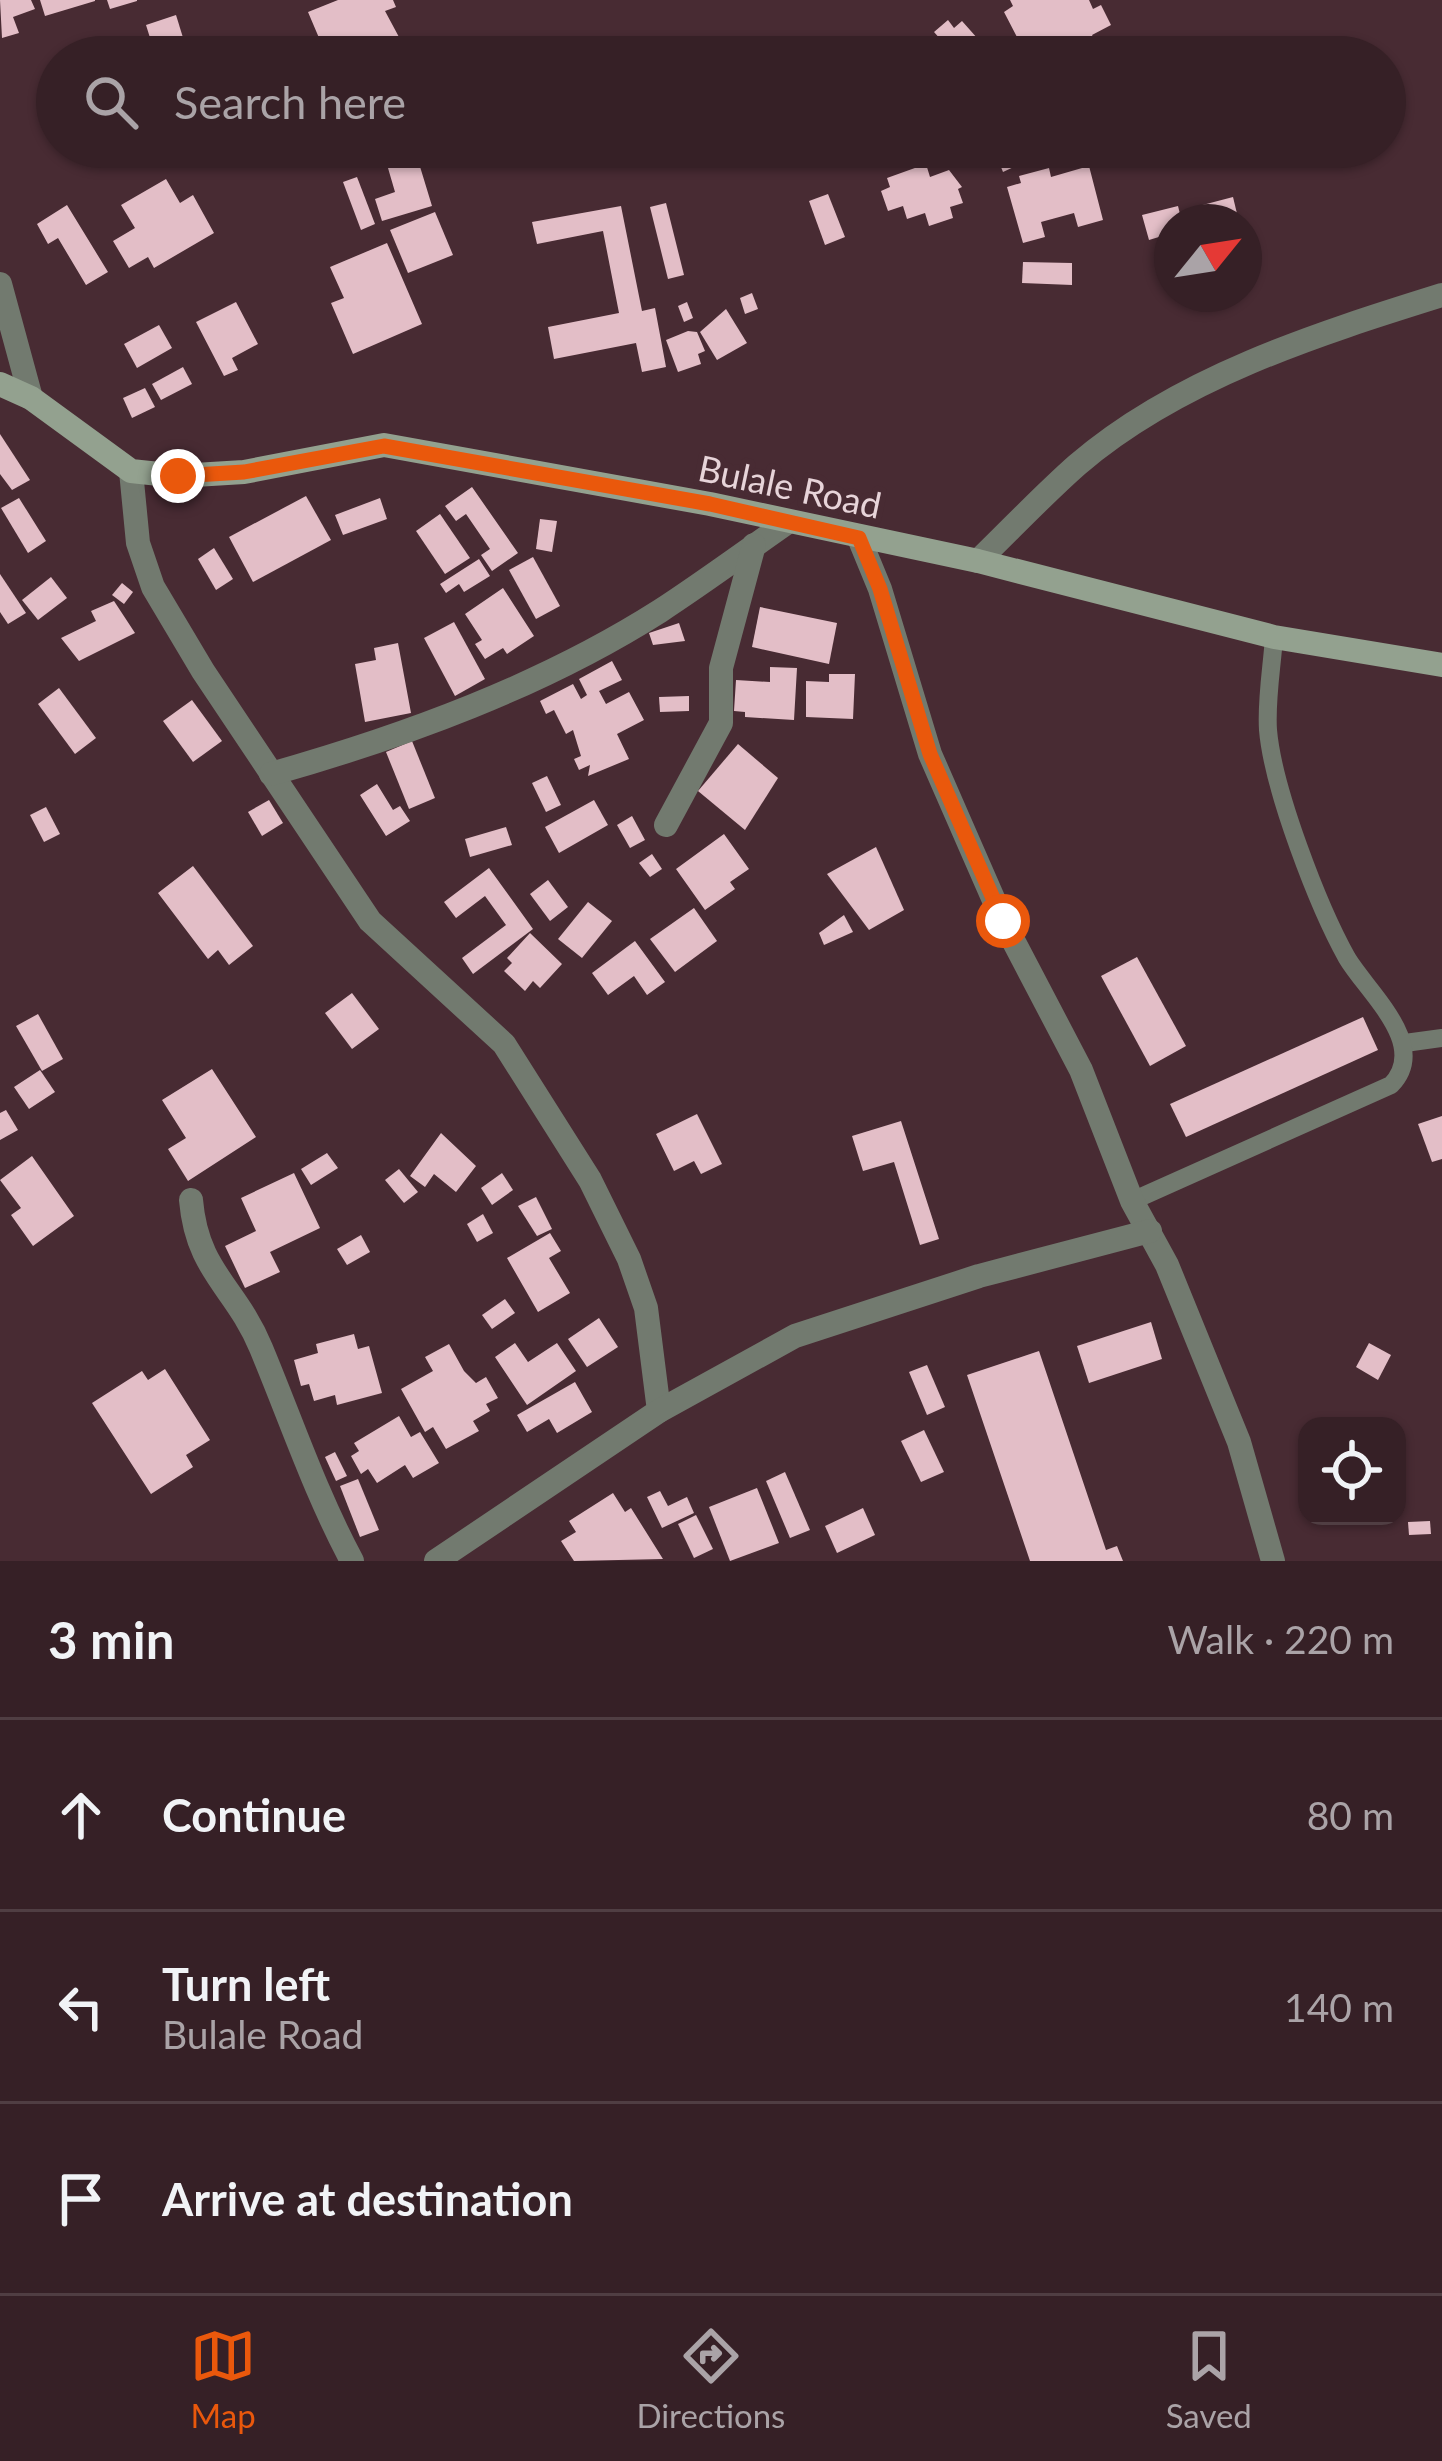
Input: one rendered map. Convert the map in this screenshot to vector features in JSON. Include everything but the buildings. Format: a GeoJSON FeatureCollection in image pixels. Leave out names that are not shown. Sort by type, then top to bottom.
{"type":"FeatureCollection","features":[{"type":"Feature","properties":{"kind":"street"},"geometry":{"type":"LineString","coordinates":[[0,284],[31,398]]}},
{"type":"Feature","properties":{"kind":"street"},"geometry":{"type":"LineString","coordinates":[[978,561],[1080,463],[1198,386],[1360,321],[1442,295]]}},
{"type":"Feature","properties":{"kind":"street"},"geometry":{"type":"LineString","coordinates":[[0,384],[31,398],[130,471],[138,543],[153,587],[271,774],[370,921],[504,1044],[539,1093],[629,1259],[646,1308],[659,1411]]}},
{"type":"Feature","properties":{"kind":"street","name":"Bulale Road"},"geometry":{"type":"LineString","coordinates":[[130,471],[178,476],[244,472],[384,446],[978,561],[1274,638],[1442,665]]}},
{"type":"Feature","properties":{"kind":"street"},"geometry":{"type":"LineString","coordinates":[[271,774],[421,727],[564,663],[657,613],[788,522]]}},
{"type":"Feature","properties":{"kind":"street"},"geometry":{"type":"LineString","coordinates":[[859,538],[880,589],[930,754],[962,833],[1081,1070],[1132,1201],[1150,1231],[1239,1442],[1273,1561]]}},
{"type":"Feature","properties":{"kind":"street"},"geometry":{"type":"LineString","coordinates":[[666,825],[721,723],[724,652],[754,545]]}},
{"type":"Feature","properties":{"kind":"street"},"geometry":{"type":"LineString","coordinates":[[191,1200],[199,1251],[238,1303],[260,1345],[318,1498],[352,1561]]}},
{"type":"Feature","properties":{"kind":"street"},"geometry":{"type":"LineString","coordinates":[[436,1561],[659,1411],[795,1336],[979,1276],[1150,1231]]}},
{"type":"Feature","properties":{"kind":"lane"},"geometry":{"type":"LineString","coordinates":[[1132,1201],[1391,1085],[1403,1067],[1405,1042],[1348,958],[1311,886],[1268,732],[1274,638]]}},
{"type":"Feature","properties":{"kind":"lane"},"geometry":{"type":"LineString","coordinates":[[1405,1042],[1442,1038]]}},
{"type":"Feature","properties":{"kind":"route"},"geometry":{"type":"LineString","coordinates":[[178,476],[244,472],[384,446],[710,504],[859,538],[880,589],[930,754],[1003,921]]}}]}
